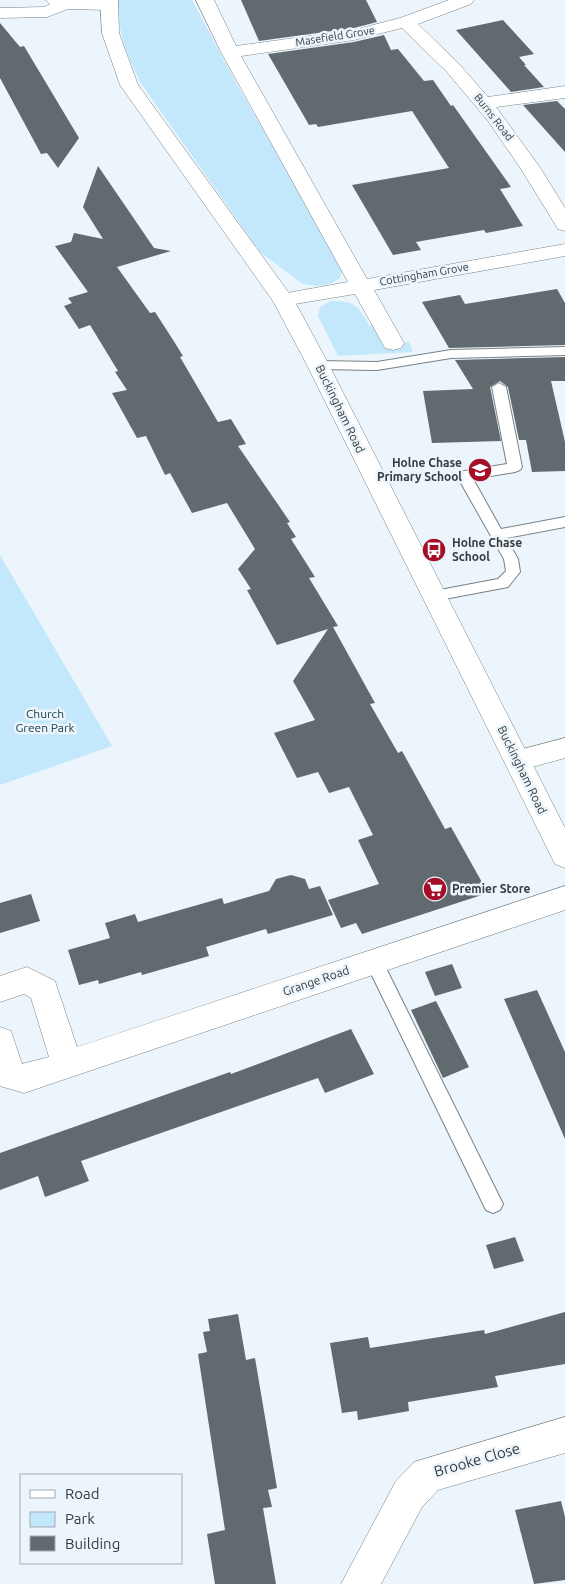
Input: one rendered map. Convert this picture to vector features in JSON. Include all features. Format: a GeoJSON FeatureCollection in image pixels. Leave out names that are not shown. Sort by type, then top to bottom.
{"type":"FeatureCollection","features":[{"type":"Feature","properties":{"kind":"street"},"geometry":{"type":"LineString","coordinates":[[205,0],[230,52],[392,343]]}},
{"type":"Feature","properties":{"kind":"street","name":"Masefield Grove"},"geometry":{"type":"LineString","coordinates":[[230,52],[354,35],[406,22],[465,0]]}},
{"type":"Feature","properties":{"kind":"street"},"geometry":{"type":"LineString","coordinates":[[0,14],[47,12],[60,2]]}},
{"type":"Feature","properties":{"kind":"street","name":"Buckingham Road"},"geometry":{"type":"LineString","coordinates":[[60,2],[109,2],[108,18],[116,53],[129,85],[283,300],[318,365],[565,856]]}},
{"type":"Feature","properties":{"kind":"street","name":"Burns Road"},"geometry":{"type":"LineString","coordinates":[[406,22],[454,68],[509,134],[565,225]]}},
{"type":"Feature","properties":{"kind":"street"},"geometry":{"type":"LineString","coordinates":[[484,104],[565,92]]}},
{"type":"Feature","properties":{"kind":"street","name":"Cottingham Grove"},"geometry":{"type":"LineString","coordinates":[[283,300],[565,250]]}},
{"type":"Feature","properties":{"kind":"street"},"geometry":{"type":"LineString","coordinates":[[518,760],[565,748]]}},
{"type":"Feature","properties":{"kind":"street","name":"Grange Road"},"geometry":{"type":"LineString","coordinates":[[0,1041],[9,1075],[24,1080],[565,898]]}},
{"type":"Feature","properties":{"kind":"street"},"geometry":{"type":"LineString","coordinates":[[0,988],[27,980],[44,990],[67,1065]]}},
{"type":"Feature","properties":{"kind":"street","name":"Brooke Close"},"geometry":{"type":"LineString","coordinates":[[360,1584],[409,1494],[427,1475],[565,1435]]}},
{"type":"Feature","properties":{"kind":"lane"},"geometry":{"type":"LineString","coordinates":[[318,365],[377,366],[451,354],[565,351]]}},
{"type":"Feature","properties":{"kind":"lane"},"geometry":{"type":"LineString","coordinates":[[434,596],[503,582],[513,572],[511,559],[464,476],[515,467],[499,387]]}},
{"type":"Feature","properties":{"kind":"lane"},"geometry":{"type":"LineString","coordinates":[[497,536],[565,522]]}},
{"type":"Feature","properties":{"kind":"lane"},"geometry":{"type":"LineString","coordinates":[[374,961],[493,1204]]}},
{"type":"Feature","properties":{"kind":"green space"},"geometry":{"type":"Polygon","coordinates":[[[118,0],[192,0],[234,79],[343,268],[340,278],[330,284],[316,286],[303,284],[260,252],[140,82],[127,53],[121,32],[118,0]]]}},
{"type":"Feature","properties":{"kind":"green space"},"geometry":{"type":"Polygon","coordinates":[[[331,301],[351,303],[355,306],[362,313],[369,326],[374,325],[385,346],[409,342],[413,352],[338,356],[318,316],[320,307],[331,301]]]}},
{"type":"Feature","properties":{"kind":"green space","name":"Church Green Park"},"geometry":{"type":"Polygon","coordinates":[[[0,555],[112,746],[0,785],[0,555]]]}},
{"type":"Feature","properties":{"kind":"building"},"geometry":{"type":"Polygon","coordinates":[[[241,0],[366,0],[377,22],[354,28],[259,41],[241,0]]]}},
{"type":"Feature","properties":{"kind":"building"},"geometry":{"type":"Polygon","coordinates":[[[503,20],[534,54],[519,57],[544,87],[511,92],[456,30],[503,20]]]}},
{"type":"Feature","properties":{"kind":"building"},"geometry":{"type":"Polygon","coordinates":[[[0,23],[20,47],[24,46],[79,138],[58,168],[47,153],[41,154],[0,78],[0,23]]]}},
{"type":"Feature","properties":{"kind":"building"},"geometry":{"type":"Polygon","coordinates":[[[384,35],[391,50],[398,49],[424,81],[433,80],[451,106],[453,105],[511,187],[500,189],[523,226],[486,233],[484,230],[416,242],[421,250],[393,255],[352,185],[449,168],[412,111],[318,127],[316,124],[309,125],[268,54],[354,42],[384,35]]]}},
{"type":"Feature","properties":{"kind":"building"},"geometry":{"type":"Polygon","coordinates":[[[557,101],[565,109],[565,152],[523,105],[557,101]]]}},
{"type":"Feature","properties":{"kind":"building"},"geometry":{"type":"Polygon","coordinates":[[[98,166],[154,248],[171,251],[117,267],[150,313],[155,312],[183,356],[180,357],[218,422],[231,419],[246,444],[238,446],[290,522],[287,523],[296,537],[291,539],[315,577],[309,578],[338,626],[333,627],[375,703],[370,704],[398,753],[402,751],[445,829],[451,827],[488,893],[362,934],[356,923],[341,928],[328,900],[379,884],[358,840],[373,835],[349,787],[329,793],[318,772],[297,778],[274,733],[315,720],[293,681],[328,629],[277,645],[247,590],[251,589],[238,569],[255,549],[227,503],[192,513],[170,473],[165,475],[146,436],[137,438],[112,393],[127,390],[115,372],[118,371],[90,325],[79,329],[64,306],[72,303],[68,298],[88,292],[55,246],[71,242],[74,233],[103,239],[83,207],[98,166]]]}},
{"type":"Feature","properties":{"kind":"building"},"geometry":{"type":"Polygon","coordinates":[[[557,289],[565,303],[565,345],[449,348],[422,302],[460,295],[465,304],[557,289]]]}},
{"type":"Feature","properties":{"kind":"building"},"geometry":{"type":"Polygon","coordinates":[[[565,357],[565,381],[551,381],[565,442],[565,471],[532,472],[526,440],[519,440],[508,387],[500,381],[490,387],[501,441],[432,443],[423,391],[473,389],[455,360],[565,357]]]}},
{"type":"Feature","properties":{"kind":"building"},"geometry":{"type":"Polygon","coordinates":[[[291,875],[305,879],[309,889],[320,886],[333,915],[268,934],[266,929],[206,947],[209,956],[142,975],[141,972],[99,984],[98,980],[79,985],[68,950],[110,938],[105,923],[135,914],[138,922],[222,898],[224,904],[269,891],[276,879],[291,875]]]}},
{"type":"Feature","properties":{"kind":"building"},"geometry":{"type":"Polygon","coordinates":[[[31,894],[40,921],[0,933],[0,903],[31,894]]]}},
{"type":"Feature","properties":{"kind":"building"},"geometry":{"type":"Polygon","coordinates":[[[452,964],[462,988],[435,996],[425,972],[452,964]]]}},
{"type":"Feature","properties":{"kind":"building"},"geometry":{"type":"Polygon","coordinates":[[[537,990],[565,1052],[565,1139],[504,999],[537,990]]]}},
{"type":"Feature","properties":{"kind":"building"},"geometry":{"type":"Polygon","coordinates":[[[436,1001],[469,1067],[443,1078],[411,1010],[436,1001]]]}},
{"type":"Feature","properties":{"kind":"building"},"geometry":{"type":"Polygon","coordinates":[[[351,1029],[374,1074],[325,1093],[318,1078],[81,1161],[89,1181],[45,1197],[38,1176],[0,1190],[0,1153],[230,1072],[231,1074],[351,1029]]]}},
{"type":"Feature","properties":{"kind":"building"},"geometry":{"type":"Polygon","coordinates":[[[515,1237],[524,1261],[494,1269],[486,1245],[515,1237]]]}},
{"type":"Feature","properties":{"kind":"building"},"geometry":{"type":"Polygon","coordinates":[[[565,1312],[565,1364],[495,1376],[498,1387],[408,1402],[409,1411],[358,1420],[357,1411],[342,1413],[330,1343],[368,1337],[370,1348],[484,1330],[485,1334],[565,1312]]]}},
{"type":"Feature","properties":{"kind":"building"},"geometry":{"type":"Polygon","coordinates":[[[238,1314],[246,1360],[255,1358],[277,1488],[268,1490],[272,1507],[263,1508],[276,1584],[215,1584],[207,1534],[225,1530],[198,1354],[207,1352],[203,1332],[210,1331],[208,1319],[238,1314]]]}},
{"type":"Feature","properties":{"kind":"building"},"geometry":{"type":"Polygon","coordinates":[[[561,1501],[565,1517],[565,1580],[534,1584],[515,1510],[561,1501]]]}},
{"type":"Feature","properties":{"kind":"place","name":"Holne Chase Primary School"},"geometry":{"type":"Point","coordinates":[480,470]}},
{"type":"Feature","properties":{"kind":"place","name":"Holne Chase School"},"geometry":{"type":"Point","coordinates":[434,550]}},
{"type":"Feature","properties":{"kind":"place","name":"Premier Store"},"geometry":{"type":"Point","coordinates":[435,889]}}]}
